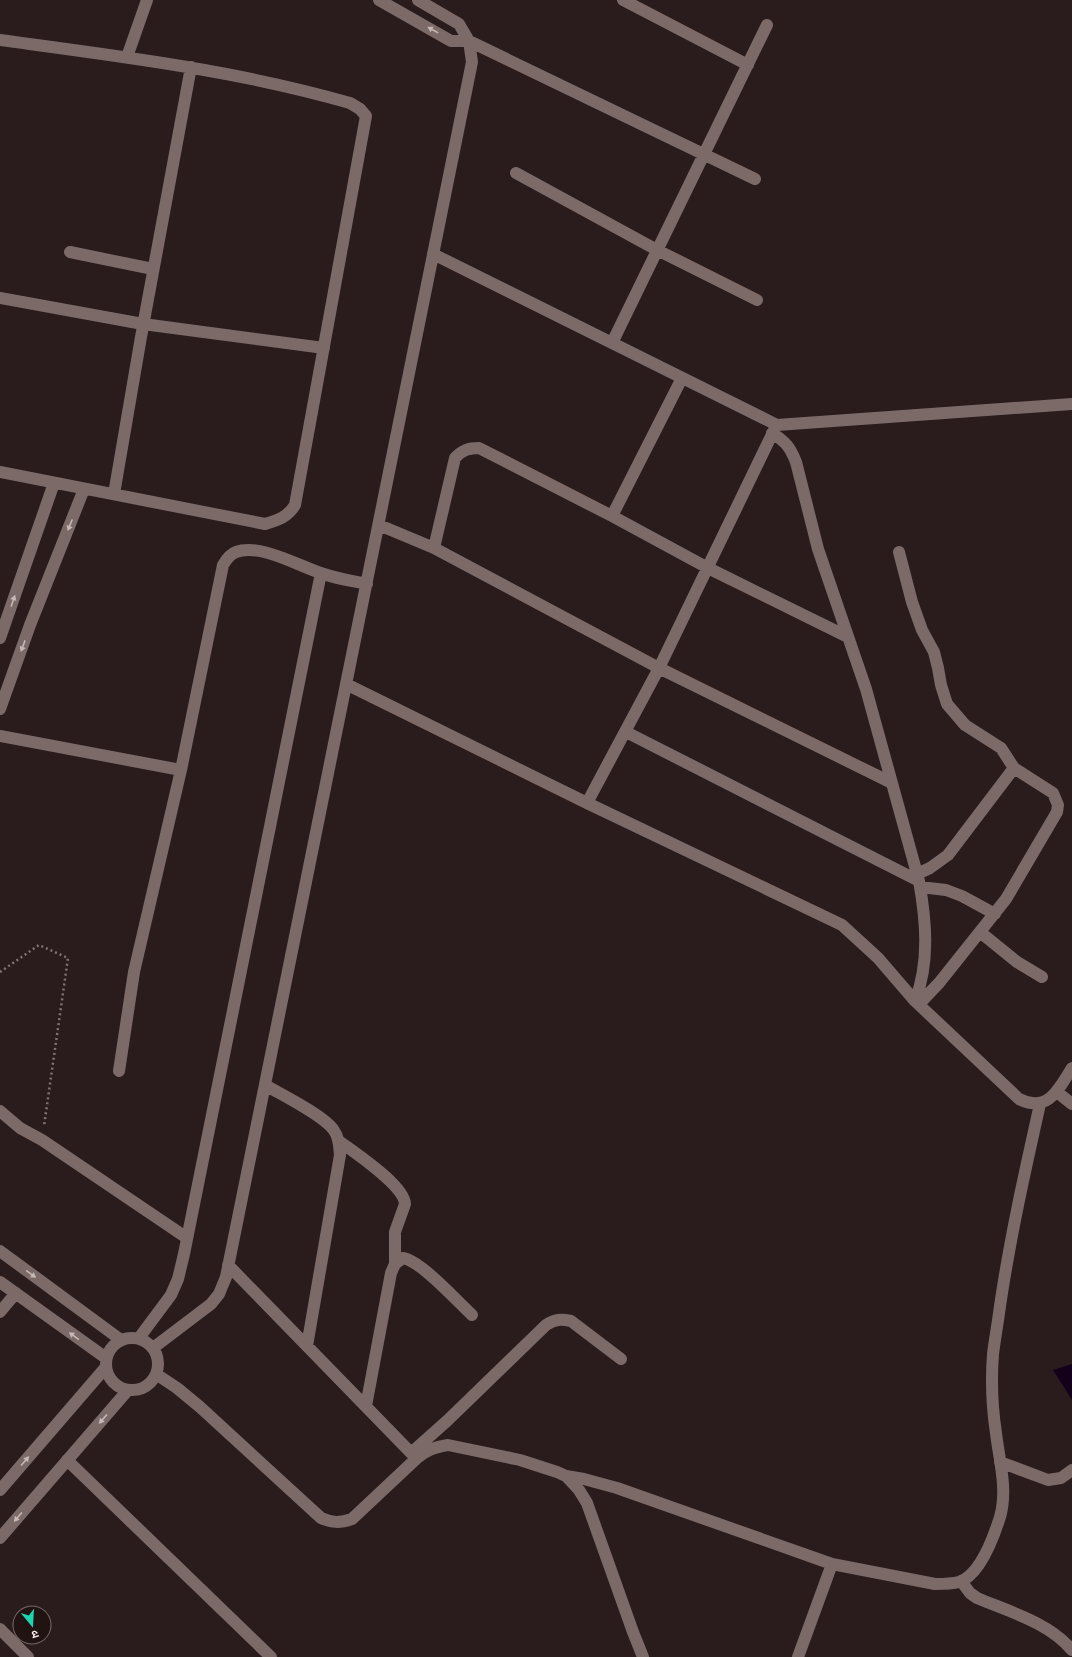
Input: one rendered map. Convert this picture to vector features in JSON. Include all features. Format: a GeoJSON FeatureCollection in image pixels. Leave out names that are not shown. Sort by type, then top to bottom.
{"type":"FeatureCollection","features":[{"type":"Feature","properties":{"kind":"street"},"geometry":{"type":"LineString","coordinates":[[127,57],[147,0]]}},
{"type":"Feature","properties":{"kind":"street"},"geometry":{"type":"LineString","coordinates":[[379,0],[451,41],[469,41],[755,179]]}},
{"type":"Feature","properties":{"kind":"street"},"geometry":{"type":"LineString","coordinates":[[153,1348],[211,1304],[219,1294],[226,1277],[472,62],[469,41],[459,24],[418,0]]}},
{"type":"Feature","properties":{"kind":"street"},"geometry":{"type":"LineString","coordinates":[[623,0],[748,64]]}},
{"type":"Feature","properties":{"kind":"street"},"geometry":{"type":"LineString","coordinates":[[612,343],[767,25]]}},
{"type":"Feature","properties":{"kind":"street"},"geometry":{"type":"LineString","coordinates":[[0,40],[191,66],[334,98],[360,108],[366,116],[295,505],[290,514],[280,520],[265,524],[0,472]]}},
{"type":"Feature","properties":{"kind":"street"},"geometry":{"type":"LineString","coordinates":[[114,494],[143,324],[191,66]]}},
{"type":"Feature","properties":{"kind":"street"},"geometry":{"type":"LineString","coordinates":[[516,173],[657,250],[757,300]]}},
{"type":"Feature","properties":{"kind":"street"},"geometry":{"type":"LineString","coordinates":[[70,252],[153,269]]}},
{"type":"Feature","properties":{"kind":"street"},"geometry":{"type":"LineString","coordinates":[[433,254],[682,378],[774,429],[791,450],[796,462],[818,549],[866,689],[919,880],[925,949],[924,972],[917,1002]]}},
{"type":"Feature","properties":{"kind":"street"},"geometry":{"type":"LineString","coordinates":[[0,298],[143,324],[324,348]]}},
{"type":"Feature","properties":{"kind":"street"},"geometry":{"type":"LineString","coordinates":[[612,516],[682,378]]}},
{"type":"Feature","properties":{"kind":"street"},"geometry":{"type":"LineString","coordinates":[[774,429],[1072,404]]}},
{"type":"Feature","properties":{"kind":"street"},"geometry":{"type":"LineString","coordinates":[[587,803],[659,668],[774,429]]}},
{"type":"Feature","properties":{"kind":"street"},"geometry":{"type":"LineString","coordinates":[[434,548],[455,458],[460,453],[471,448],[479,448],[612,516],[708,568],[848,637]]}},
{"type":"Feature","properties":{"kind":"street"},"geometry":{"type":"LineString","coordinates":[[0,638],[54,483]]}},
{"type":"Feature","properties":{"kind":"street"},"geometry":{"type":"LineString","coordinates":[[0,709],[30,625],[84,489]]}},
{"type":"Feature","properties":{"kind":"street"},"geometry":{"type":"LineString","coordinates":[[379,526],[434,548],[659,668],[892,783]]}},
{"type":"Feature","properties":{"kind":"street"},"geometry":{"type":"LineString","coordinates":[[119,1071],[134,972],[181,770],[223,564],[227,558],[236,552],[248,550],[261,552],[321,573],[367,584]]}},
{"type":"Feature","properties":{"kind":"street"},"geometry":{"type":"LineString","coordinates":[[899,552],[912,602],[922,630],[934,652],[941,685],[947,704],[965,725],[1001,748],[1014,768],[1053,793],[1058,805],[1057,812],[1006,899],[980,932],[917,1002]]}},
{"type":"Feature","properties":{"kind":"street"},"geometry":{"type":"LineString","coordinates":[[139,1338],[171,1295],[178,1279],[321,573]]}},
{"type":"Feature","properties":{"kind":"street"},"geometry":{"type":"LineString","coordinates":[[346,684],[587,803],[842,925],[878,958],[917,1002],[1018,1099],[1027,1103],[1040,1104],[1050,1099],[1057,1092],[1072,1068]]}},
{"type":"Feature","properties":{"kind":"street"},"geometry":{"type":"LineString","coordinates":[[626,732],[919,880],[962,896],[995,914]]}},
{"type":"Feature","properties":{"kind":"street"},"geometry":{"type":"LineString","coordinates":[[0,736],[181,770]]}},
{"type":"Feature","properties":{"kind":"street"},"geometry":{"type":"LineString","coordinates":[[919,880],[930,868],[948,855],[1014,768]]}},
{"type":"Feature","properties":{"kind":"street"},"geometry":{"type":"LineString","coordinates":[[980,932],[1017,962],[1042,977]]}},
{"type":"Feature","properties":{"kind":"street"},"geometry":{"type":"LineString","coordinates":[[265,1084],[319,1117],[332,1128],[339,1141],[340,1155],[307,1346]]}},
{"type":"Feature","properties":{"kind":"street"},"geometry":{"type":"LineString","coordinates":[[1057,1092],[1072,1104]]}},
{"type":"Feature","properties":{"kind":"street"},"geometry":{"type":"LineString","coordinates":[[414,1456],[426,1450],[448,1445],[520,1460],[566,1476],[584,1479],[617,1488],[832,1564],[935,1584],[949,1584],[960,1581],[976,1569],[994,1534],[1003,1493],[992,1397],[993,1354],[1006,1266],[1040,1104]]}},
{"type":"Feature","properties":{"kind":"street"},"geometry":{"type":"LineString","coordinates":[[0,1110],[20,1128],[42,1140],[187,1238]]}},
{"type":"Feature","properties":{"kind":"street"},"geometry":{"type":"LineString","coordinates":[[339,1141],[386,1176],[405,1199],[405,1204],[395,1232],[395,1264],[391,1273],[366,1406]]}},
{"type":"Feature","properties":{"kind":"street"},"geometry":{"type":"LineString","coordinates":[[0,1251],[121,1340]]}},
{"type":"Feature","properties":{"kind":"street"},"geometry":{"type":"LineString","coordinates":[[395,1264],[403,1258],[410,1259],[421,1267],[472,1315]]}},
{"type":"Feature","properties":{"kind":"street"},"geometry":{"type":"LineString","coordinates":[[228,1265],[414,1456]]}},
{"type":"Feature","properties":{"kind":"street"},"geometry":{"type":"LineString","coordinates":[[0,1282],[106,1363]]}},
{"type":"Feature","properties":{"kind":"street"},"geometry":{"type":"LineString","coordinates":[[0,1312],[16,1293]]}},
{"type":"Feature","properties":{"kind":"street"},"geometry":{"type":"LineString","coordinates":[[156,1374],[177,1388],[200,1407],[321,1518],[331,1522],[342,1523],[352,1519],[454,1415],[546,1325],[552,1321],[562,1319],[571,1321],[622,1359]]}},
{"type":"Feature","properties":{"kind":"street"},"geometry":{"type":"LineString","coordinates":[[139,1338],[147,1342],[153,1348],[157,1356],[158,1365],[156,1374],[145,1386],[128,1390],[113,1382],[108,1375],[106,1363],[109,1351],[114,1344],[121,1340],[139,1338]]}},
{"type":"Feature","properties":{"kind":"street"},"geometry":{"type":"LineString","coordinates":[[0,1490],[106,1363]]}},
{"type":"Feature","properties":{"kind":"street"},"geometry":{"type":"LineString","coordinates":[[0,1538],[128,1390]]}},
{"type":"Feature","properties":{"kind":"street"},"geometry":{"type":"LineString","coordinates":[[67,1460],[271,1657]]}},
{"type":"Feature","properties":{"kind":"street"},"geometry":{"type":"LineString","coordinates":[[1000,1462],[1048,1480],[1061,1478],[1072,1470]]}},
{"type":"Feature","properties":{"kind":"street"},"geometry":{"type":"LineString","coordinates":[[566,1476],[580,1490],[587,1503],[643,1657]]}},
{"type":"Feature","properties":{"kind":"street"},"geometry":{"type":"LineString","coordinates":[[798,1657],[832,1564]]}},
{"type":"Feature","properties":{"kind":"street"},"geometry":{"type":"LineString","coordinates":[[960,1581],[970,1593],[977,1598],[1047,1628],[1065,1641],[1072,1650]]}},
{"type":"Feature","properties":{"kind":"street"},"geometry":{"type":"LineString","coordinates":[[0,1629],[28,1657]]}},
{"type":"Feature","properties":{"kind":"path"},"geometry":{"type":"LineString","coordinates":[[0,972],[39,945],[68,958],[42,1140]]}},
{"type":"Feature","properties":{"kind":"shaded area"},"geometry":{"type":"Polygon","coordinates":[[[1072,1364],[1072,1400],[1053,1370],[1072,1364]]]}}]}
